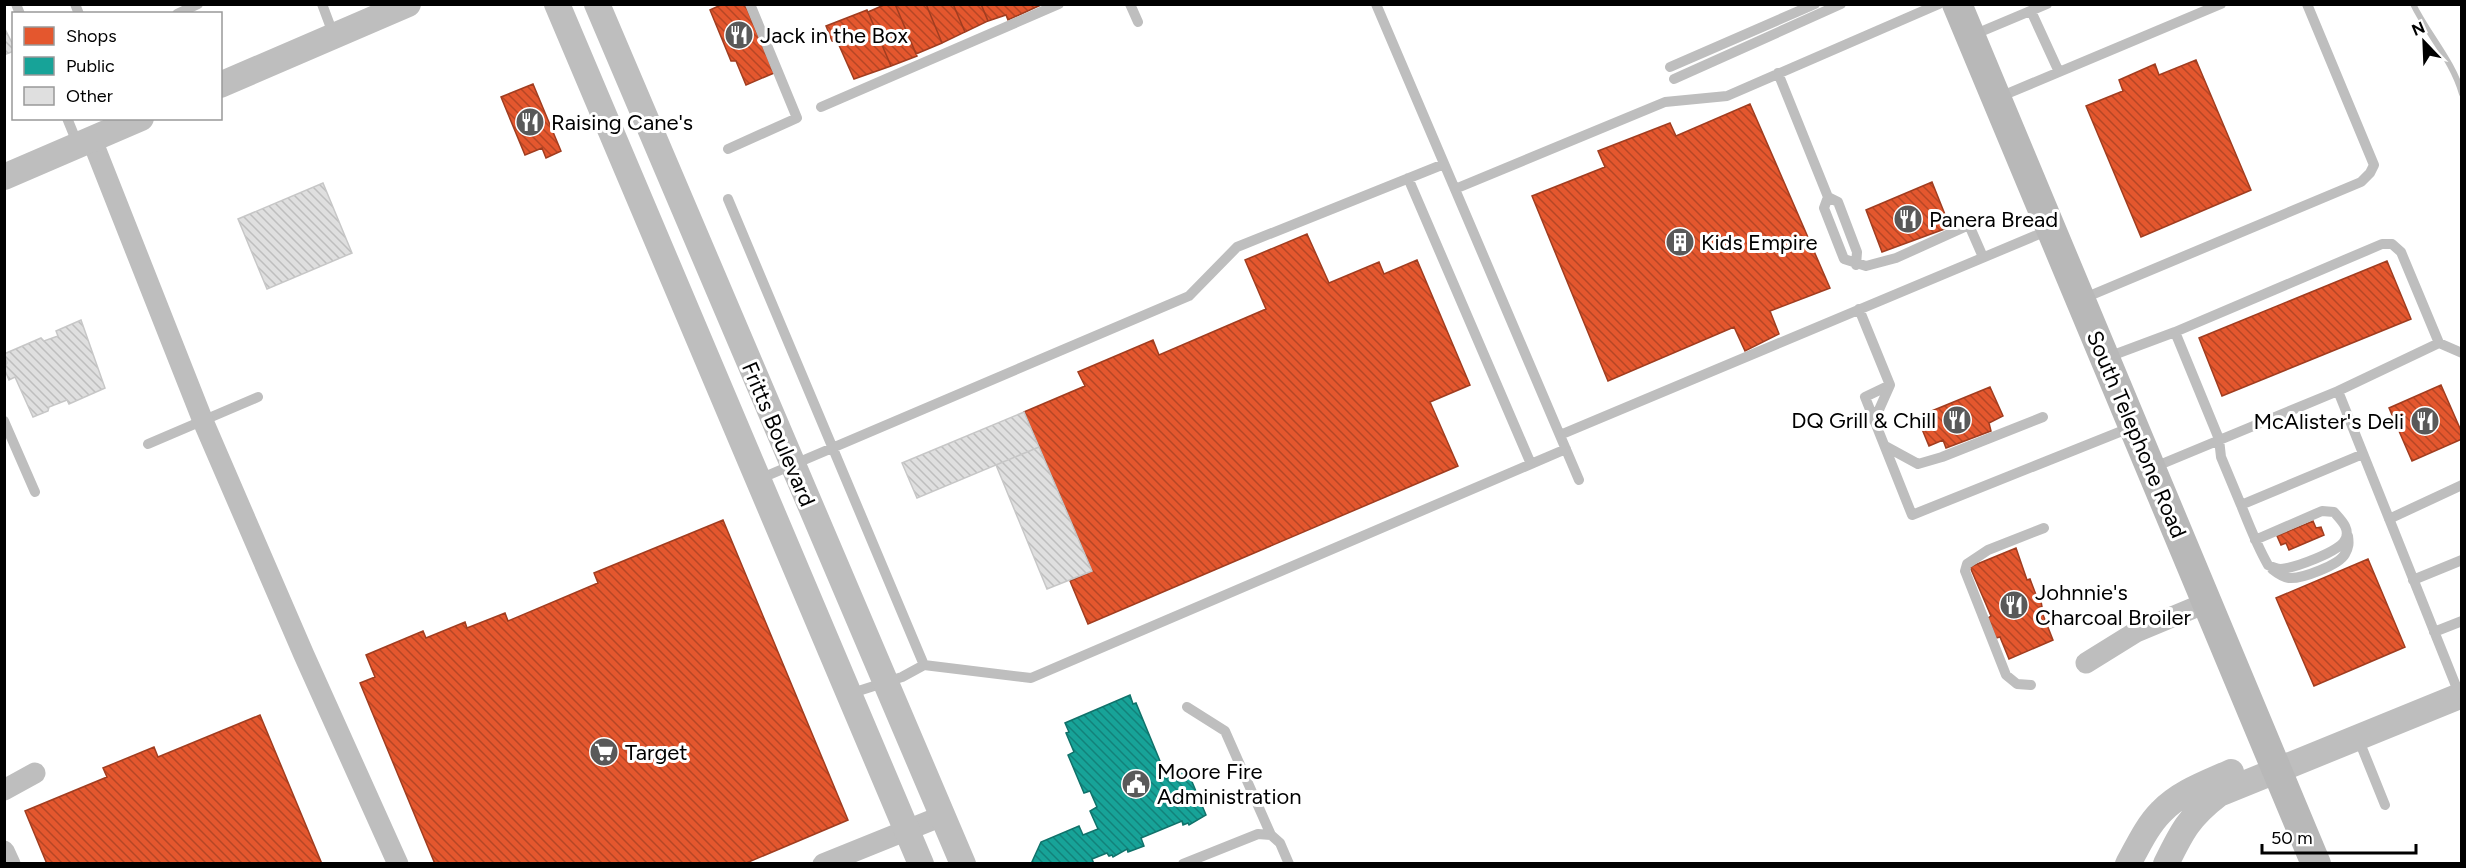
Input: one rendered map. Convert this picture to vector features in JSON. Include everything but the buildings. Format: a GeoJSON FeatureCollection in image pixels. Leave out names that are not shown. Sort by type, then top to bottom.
{"type":"FeatureCollection","features":[{"type":"Feature","properties":{"kind":"main road","name":"South Telephone Road"},"geometry":{"type":"LineString","coordinates":[[1957,4],[2316,864]]}},
{"type":"Feature","properties":{"kind":"street"},"geometry":{"type":"LineString","coordinates":[[222,84],[408,4]]}},
{"type":"Feature","properties":{"kind":"street","name":"Fritts Boulevard"},"geometry":{"type":"LineString","coordinates":[[557,4],[921,864]]}},
{"type":"Feature","properties":{"kind":"street","name":"Fritts Boulevard"},"geometry":{"type":"LineString","coordinates":[[597,4],[884,684],[963,864]]}},
{"type":"Feature","properties":{"kind":"street"},"geometry":{"type":"LineString","coordinates":[[4,177],[136,120]]}},
{"type":"Feature","properties":{"kind":"street"},"geometry":{"type":"LineString","coordinates":[[85,142],[202,421],[398,864]]}},
{"type":"Feature","properties":{"kind":"street"},"geometry":{"type":"LineString","coordinates":[[2086,663],[2136,632],[2208,602]]}},
{"type":"Feature","properties":{"kind":"street"},"geometry":{"type":"LineString","coordinates":[[2166,864],[2183,828],[2204,805],[2219,794],[2461,696]]}},
{"type":"Feature","properties":{"kind":"street"},"geometry":{"type":"LineString","coordinates":[[2128,864],[2150,825],[2162,811],[2183,794],[2237,770],[2279,771]]}},
{"type":"Feature","properties":{"kind":"street"},"geometry":{"type":"LineString","coordinates":[[4,790],[35,773]]}},
{"type":"Feature","properties":{"kind":"street"},"geometry":{"type":"LineString","coordinates":[[823,864],[942,816]]}},
{"type":"Feature","properties":{"kind":"street"},"geometry":{"type":"LineString","coordinates":[[4,851],[10,864]]}},
{"type":"Feature","properties":{"kind":"lane"},"geometry":{"type":"LineString","coordinates":[[181,12],[198,4]]}},
{"type":"Feature","properties":{"kind":"lane"},"geometry":{"type":"LineString","coordinates":[[322,4],[334,36]]}},
{"type":"Feature","properties":{"kind":"lane"},"geometry":{"type":"LineString","coordinates":[[728,149],[796,118],[750,4]]}},
{"type":"Feature","properties":{"kind":"lane"},"geometry":{"type":"LineString","coordinates":[[821,107],[1059,4]]}},
{"type":"Feature","properties":{"kind":"lane"},"geometry":{"type":"LineString","coordinates":[[1131,4],[1138,22]]}},
{"type":"Feature","properties":{"kind":"lane"},"geometry":{"type":"LineString","coordinates":[[1376,4],[1579,480]]}},
{"type":"Feature","properties":{"kind":"lane"},"geometry":{"type":"LineString","coordinates":[[1670,67],[1815,4]]}},
{"type":"Feature","properties":{"kind":"lane"},"geometry":{"type":"LineString","coordinates":[[1674,79],[1840,4]]}},
{"type":"Feature","properties":{"kind":"lane"},"geometry":{"type":"LineString","coordinates":[[1455,189],[1665,102],[1727,96],[1939,4]]}},
{"type":"Feature","properties":{"kind":"lane"},"geometry":{"type":"LineString","coordinates":[[1970,36],[2046,4]]}},
{"type":"Feature","properties":{"kind":"lane"},"geometry":{"type":"LineString","coordinates":[[1996,98],[2221,4]]}},
{"type":"Feature","properties":{"kind":"lane"},"geometry":{"type":"LineString","coordinates":[[2080,300],[2361,182],[2370,173],[2374,165],[2307,4]]}},
{"type":"Feature","properties":{"kind":"lane"},"geometry":{"type":"LineString","coordinates":[[2031,11],[2059,72]]}},
{"type":"Feature","properties":{"kind":"lane"},"geometry":{"type":"LineString","coordinates":[[1778,73],[1828,197],[1824,208],[1844,259],[1856,265],[1866,266],[1896,258],[1969,225],[1983,257]]}},
{"type":"Feature","properties":{"kind":"lane"},"geometry":{"type":"LineString","coordinates":[[68,120],[85,142]]}},
{"type":"Feature","properties":{"kind":"lane"},"geometry":{"type":"LineString","coordinates":[[757,480],[1188,296],[1237,247],[1444,164]]}},
{"type":"Feature","properties":{"kind":"lane"},"geometry":{"type":"LineString","coordinates":[[1408,178],[1531,464]]}},
{"type":"Feature","properties":{"kind":"lane"},"geometry":{"type":"LineString","coordinates":[[728,199],[924,665]]}},
{"type":"Feature","properties":{"kind":"lane"},"geometry":{"type":"LineString","coordinates":[[1560,435],[2051,229]]}},
{"type":"Feature","properties":{"kind":"lane"},"geometry":{"type":"LineString","coordinates":[[2104,358],[2175,332],[2382,244],[2392,244],[2401,252],[2439,343],[2462,352]]}},
{"type":"Feature","properties":{"kind":"lane"},"geometry":{"type":"LineString","coordinates":[[1859,309],[1890,385],[1875,421]]}},
{"type":"Feature","properties":{"kind":"lane"},"geometry":{"type":"LineString","coordinates":[[2175,332],[2219,440],[2221,457],[2255,540],[2268,565],[2279,569],[2298,565],[2337,548],[2344,542],[2347,533],[2343,522],[2334,512],[2322,511],[2255,540]]}},
{"type":"Feature","properties":{"kind":"lane"},"geometry":{"type":"LineString","coordinates":[[2151,468],[2338,391],[2439,343]]}},
{"type":"Feature","properties":{"kind":"lane"},"geometry":{"type":"LineString","coordinates":[[1890,385],[1865,396],[1912,515],[2134,426]]}},
{"type":"Feature","properties":{"kind":"lane"},"geometry":{"type":"LineString","coordinates":[[2338,391],[2461,696]]}},
{"type":"Feature","properties":{"kind":"lane"},"geometry":{"type":"LineString","coordinates":[[148,444],[258,397]]}},
{"type":"Feature","properties":{"kind":"lane"},"geometry":{"type":"LineString","coordinates":[[1885,446],[1918,464],[1942,458],[2043,417]]}},
{"type":"Feature","properties":{"kind":"lane"},"geometry":{"type":"LineString","coordinates":[[4,421],[34,492]]}},
{"type":"Feature","properties":{"kind":"lane"},"geometry":{"type":"LineString","coordinates":[[848,694],[884,684],[924,665],[1031,678],[1566,449]]}},
{"type":"Feature","properties":{"kind":"lane"},"geometry":{"type":"LineString","coordinates":[[2241,505],[2363,454]]}},
{"type":"Feature","properties":{"kind":"lane"},"geometry":{"type":"LineString","coordinates":[[2389,519],[2462,485]]}},
{"type":"Feature","properties":{"kind":"lane"},"geometry":{"type":"LineString","coordinates":[[2031,685],[2017,684],[2006,675],[1965,571],[1966,564],[1988,550],[2044,528]]}},
{"type":"Feature","properties":{"kind":"lane"},"geometry":{"type":"LineString","coordinates":[[2413,580],[2462,560]]}},
{"type":"Feature","properties":{"kind":"lane"},"geometry":{"type":"LineString","coordinates":[[2434,632],[2462,621]]}},
{"type":"Feature","properties":{"kind":"lane"},"geometry":{"type":"LineString","coordinates":[[1187,708],[1225,731],[1271,835],[1280,843],[1289,864]]}},
{"type":"Feature","properties":{"kind":"lane"},"geometry":{"type":"LineString","coordinates":[[2358,738],[2385,805]]}},
{"type":"Feature","properties":{"kind":"lane"},"geometry":{"type":"LineString","coordinates":[[1183,864],[1258,834],[1271,835]]}},
{"type":"Feature","properties":{"kind":"waterway"},"geometry":{"type":"LineString","coordinates":[[2413,4],[2453,70],[2462,94]]}},
{"type":"Feature","properties":{"kind":"place","name":"Jack in the Box"},"geometry":{"type":"Point","coordinates":[739,35]}},
{"type":"Feature","properties":{"kind":"place","name":"Raising Cane's"},"geometry":{"type":"Point","coordinates":[530,122]}},
{"type":"Feature","properties":{"kind":"place","name":"Panera Bread"},"geometry":{"type":"Point","coordinates":[1908,219]}},
{"type":"Feature","properties":{"kind":"place","name":"Kids Empire"},"geometry":{"type":"Point","coordinates":[1680,242]}},
{"type":"Feature","properties":{"kind":"place","name":"DQ Grill & Chill"},"geometry":{"type":"Point","coordinates":[1957,420]}},
{"type":"Feature","properties":{"kind":"place","name":"McAlister's Deli"},"geometry":{"type":"Point","coordinates":[2425,421]}},
{"type":"Feature","properties":{"kind":"place","name":"Johnnie's Charcoal Broiler"},"geometry":{"type":"Point","coordinates":[2014,605]}},
{"type":"Feature","properties":{"kind":"place","name":"Target"},"geometry":{"type":"Point","coordinates":[604,752]}},
{"type":"Feature","properties":{"kind":"place","name":"Moore Fire Administration"},"geometry":{"type":"Point","coordinates":[1136,784]}}]}
